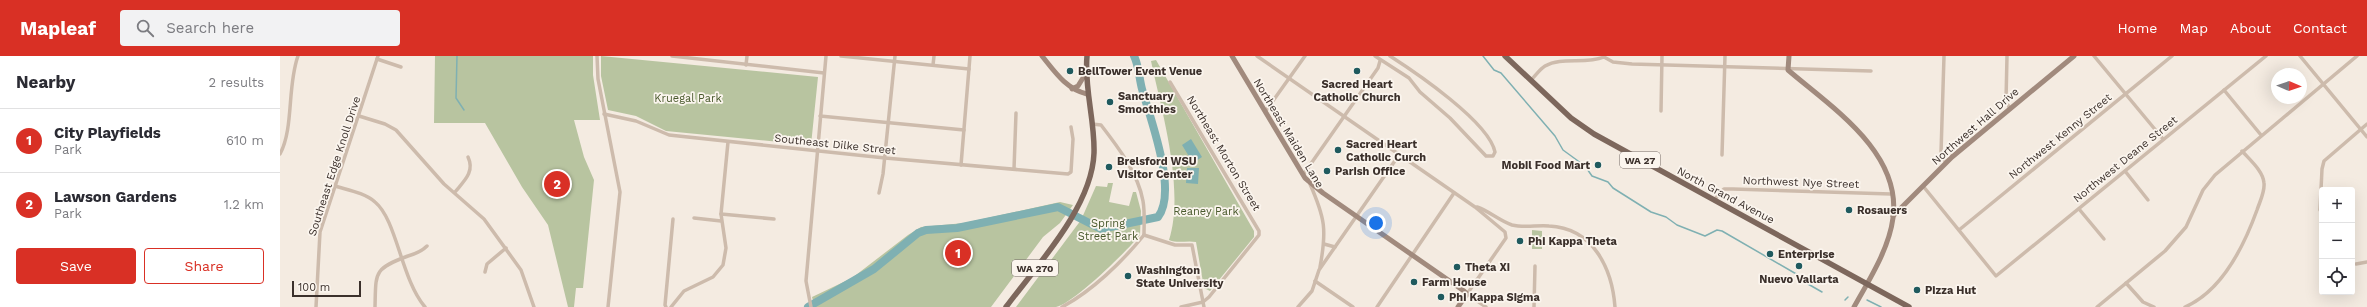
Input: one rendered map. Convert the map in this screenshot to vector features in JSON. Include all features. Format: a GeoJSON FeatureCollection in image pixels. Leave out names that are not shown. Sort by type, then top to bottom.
{"type":"FeatureCollection","features":[{"type":"Feature","properties":{"kind":"main road","name":"WA 270"},"geometry":{"type":"LineString","coordinates":[[1006,307],[1081,204],[1090,182],[1093,165],[1092,124],[1087,94],[1087,56]]}},
{"type":"Feature","properties":{"kind":"main road","name":"North Grand Avenue"},"geometry":{"type":"LineString","coordinates":[[1505,56],[1532,79],[1571,118],[1594,134],[1909,307]]}},
{"type":"Feature","properties":{"kind":"street"},"geometry":{"type":"LineString","coordinates":[[280,154],[285,140],[293,73],[298,56]]}},
{"type":"Feature","properties":{"kind":"street"},"geometry":{"type":"LineString","coordinates":[[597,56],[598,79],[620,192],[608,307]]}},
{"type":"Feature","properties":{"kind":"street"},"geometry":{"type":"LineString","coordinates":[[746,65],[747,56]]}},
{"type":"Feature","properties":{"kind":"street"},"geometry":{"type":"LineString","coordinates":[[811,307],[806,281],[816,151],[826,56]]}},
{"type":"Feature","properties":{"kind":"street"},"geometry":{"type":"LineString","coordinates":[[841,56],[894,58],[933,65],[969,69]]}},
{"type":"Feature","properties":{"kind":"street"},"geometry":{"type":"LineString","coordinates":[[933,65],[934,56]]}},
{"type":"Feature","properties":{"kind":"street"},"geometry":{"type":"LineString","coordinates":[[961,165],[970,56]]}},
{"type":"Feature","properties":{"kind":"street"},"geometry":{"type":"LineString","coordinates":[[1042,56],[1072,89],[1087,94]]}},
{"type":"Feature","properties":{"kind":"street","name":"Northeast Maiden Lane"},"geometry":{"type":"LineString","coordinates":[[1232,56],[1303,175],[1310,183],[1322,212],[1324,244],[1320,270]]}},
{"type":"Feature","properties":{"kind":"street"},"geometry":{"type":"LineString","coordinates":[[1258,56],[1476,207],[1512,225],[1554,226],[1580,235],[1595,248],[1605,264],[1612,281],[1615,307]]}},
{"type":"Feature","properties":{"kind":"street"},"geometry":{"type":"LineString","coordinates":[[1265,112],[1305,56]]}},
{"type":"Feature","properties":{"kind":"street"},"geometry":{"type":"LineString","coordinates":[[1375,56],[1409,78],[1420,92],[1450,118],[1486,156],[1492,156],[1495,152],[1492,143],[1470,117],[1412,69],[1390,56]]}},
{"type":"Feature","properties":{"kind":"street"},"geometry":{"type":"LineString","coordinates":[[1662,56],[1662,111]]}},
{"type":"Feature","properties":{"kind":"street"},"geometry":{"type":"LineString","coordinates":[[1722,155],[1726,56]]}},
{"type":"Feature","properties":{"kind":"street"},"geometry":{"type":"LineString","coordinates":[[1788,70],[1789,56]]}},
{"type":"Feature","properties":{"kind":"street"},"geometry":{"type":"LineString","coordinates":[[1944,56],[1941,153],[1946,163]]}},
{"type":"Feature","properties":{"kind":"street"},"geometry":{"type":"LineString","coordinates":[[2007,56],[2006,101],[2010,109]]}},
{"type":"Feature","properties":{"kind":"street","name":"Northwest Hall Drive"},"geometry":{"type":"LineString","coordinates":[[1893,216],[1946,163],[2074,56]]}},
{"type":"Feature","properties":{"kind":"street"},"geometry":{"type":"LineString","coordinates":[[2094,56],[2163,140]]}},
{"type":"Feature","properties":{"kind":"street","name":"Northwest Kenny Street"},"geometry":{"type":"LineString","coordinates":[[1959,230],[2172,56]]}},
{"type":"Feature","properties":{"kind":"street","name":"Northwest Deane Street"},"geometry":{"type":"LineString","coordinates":[[1959,230],[1996,276],[2266,56]]}},
{"type":"Feature","properties":{"kind":"street"},"geometry":{"type":"LineString","coordinates":[[2300,56],[2367,137]]}},
{"type":"Feature","properties":{"kind":"street"},"geometry":{"type":"LineString","coordinates":[[2097,307],[2164,251],[2186,228],[2207,185],[2215,175],[2357,56]]}},
{"type":"Feature","properties":{"kind":"street"},"geometry":{"type":"LineString","coordinates":[[378,57],[401,67]]}},
{"type":"Feature","properties":{"kind":"street","name":"Southeast Edge Knoll Drive"},"geometry":{"type":"LineString","coordinates":[[316,307],[319,240],[335,186],[378,57]]}},
{"type":"Feature","properties":{"kind":"street"},"geometry":{"type":"LineString","coordinates":[[672,57],[824,73]]}},
{"type":"Feature","properties":{"kind":"street"},"geometry":{"type":"LineString","coordinates":[[1532,79],[1544,66],[1553,62],[1596,61],[1604,57],[1613,62],[1662,65],[1788,70],[1871,71]]}},
{"type":"Feature","properties":{"kind":"street"},"geometry":{"type":"LineString","coordinates":[[879,193],[894,58]]}},
{"type":"Feature","properties":{"kind":"street"},"geometry":{"type":"LineString","coordinates":[[1303,175],[1378,68],[1380,60]]}},
{"type":"Feature","properties":{"kind":"street"},"geometry":{"type":"LineString","coordinates":[[1788,70],[1863,134],[1882,162],[1891,194],[1893,216],[1886,243],[1854,307]]}},
{"type":"Feature","properties":{"kind":"street"},"geometry":{"type":"LineString","coordinates":[[1072,89],[1078,86],[1086,73]]}},
{"type":"Feature","properties":{"kind":"street","name":"Northeast Morton Street"},"geometry":{"type":"LineString","coordinates":[[1170,82],[1258,228],[1259,235],[1224,280],[1203,302]]}},
{"type":"Feature","properties":{"kind":"street"},"geometry":{"type":"LineString","coordinates":[[2224,90],[2261,136]]}},
{"type":"Feature","properties":{"kind":"street"},"geometry":{"type":"LineString","coordinates":[[1014,169],[1016,113]]}},
{"type":"Feature","properties":{"kind":"street","name":"Southeast Dilke Street"},"geometry":{"type":"LineString","coordinates":[[604,114],[636,121],[669,135],[884,158],[1068,174],[1071,172],[1072,163],[1072,127]]}},
{"type":"Feature","properties":{"kind":"street"},"geometry":{"type":"LineString","coordinates":[[359,116],[385,124],[396,130],[444,184],[455,192],[484,219],[521,270],[534,307]]}},
{"type":"Feature","properties":{"kind":"street"},"geometry":{"type":"LineString","coordinates":[[820,116],[964,130]]}},
{"type":"Feature","properties":{"kind":"street"},"geometry":{"type":"LineString","coordinates":[[1064,307],[1108,272],[1144,235],[1142,197],[1127,163],[1101,126],[1092,124]]}},
{"type":"Feature","properties":{"kind":"street"},"geometry":{"type":"LineString","coordinates":[[2321,187],[2324,161],[2367,124]]}},
{"type":"Feature","properties":{"kind":"street"},"geometry":{"type":"LineString","coordinates":[[671,307],[684,291],[708,281],[719,272],[725,257],[726,248],[721,214],[728,142]]}},
{"type":"Feature","properties":{"kind":"street"},"geometry":{"type":"LineString","coordinates":[[2184,307],[2196,302],[2224,273],[2238,255],[2250,229],[2264,190],[2264,182],[2261,174],[2242,151]]}},
{"type":"Feature","properties":{"kind":"street"},"geometry":{"type":"LineString","coordinates":[[1298,307],[1312,290],[1320,270],[1335,247],[1399,155]]}},
{"type":"Feature","properties":{"kind":"street"},"geometry":{"type":"LineString","coordinates":[[455,192],[470,172],[471,166],[468,158]]}},
{"type":"Feature","properties":{"kind":"street"},"geometry":{"type":"LineString","coordinates":[[2125,171],[2148,200]]}},
{"type":"Feature","properties":{"kind":"street"},"geometry":{"type":"LineString","coordinates":[[1310,183],[1486,307]]}},
{"type":"Feature","properties":{"kind":"street"},"geometry":{"type":"LineString","coordinates":[[335,186],[376,202],[388,221],[414,292],[425,307]]}},
{"type":"Feature","properties":{"kind":"street"},"geometry":{"type":"LineString","coordinates":[[1923,186],[1959,230]]}},
{"type":"Feature","properties":{"kind":"street","name":"Northwest Nye Street"},"geometry":{"type":"LineString","coordinates":[[1714,200],[1724,189],[1891,194]]}},
{"type":"Feature","properties":{"kind":"street"},"geometry":{"type":"LineString","coordinates":[[1377,307],[1454,193]]}},
{"type":"Feature","properties":{"kind":"street"},"geometry":{"type":"LineString","coordinates":[[1458,307],[1506,238],[1505,232],[1476,207]]}},
{"type":"Feature","properties":{"kind":"street"},"geometry":{"type":"LineString","coordinates":[[2079,209],[2104,239]]}},
{"type":"Feature","properties":{"kind":"street"},"geometry":{"type":"LineString","coordinates":[[721,214],[774,219]]}},
{"type":"Feature","properties":{"kind":"street"},"geometry":{"type":"LineString","coordinates":[[694,218],[721,220]]}},
{"type":"Feature","properties":{"kind":"street"},"geometry":{"type":"LineString","coordinates":[[666,307],[673,219]]}},
{"type":"Feature","properties":{"kind":"street"},"geometry":{"type":"LineString","coordinates":[[1144,235],[1176,245],[1188,244],[1194,248],[1204,307]]}},
{"type":"Feature","properties":{"kind":"street"},"geometry":{"type":"LineString","coordinates":[[1324,244],[1335,247]]}},
{"type":"Feature","properties":{"kind":"street"},"geometry":{"type":"LineString","coordinates":[[375,307],[377,275],[386,264],[422,251],[427,246]]}},
{"type":"Feature","properties":{"kind":"street"},"geometry":{"type":"LineString","coordinates":[[485,272],[487,264],[506,248]]}},
{"type":"Feature","properties":{"kind":"street"},"geometry":{"type":"LineString","coordinates":[[2356,264],[2367,262]]}},
{"type":"Feature","properties":{"kind":"street"},"geometry":{"type":"LineString","coordinates":[[1534,307],[1535,266]]}},
{"type":"Feature","properties":{"kind":"street"},"geometry":{"type":"LineString","coordinates":[[1315,281],[1353,307]]}},
{"type":"Feature","properties":{"kind":"street"},"geometry":{"type":"LineString","coordinates":[[2126,283],[2143,302],[2154,307]]}},
{"type":"Feature","properties":{"kind":"street"},"geometry":{"type":"LineString","coordinates":[[1181,307],[1203,302]]}},
{"type":"Feature","properties":{"kind":"green space"},"geometry":{"type":"Polygon","coordinates":[[[435,56],[593,56],[593,75],[600,120],[574,120],[584,157],[594,180],[583,288],[576,288],[574,307],[568,307],[548,225],[522,187],[485,123],[434,123],[435,56]]]}},
{"type":"Feature","properties":{"kind":"green space","name":"Kruegal Park"},"geometry":{"type":"Polygon","coordinates":[[[601,56],[818,77],[811,145],[666,131],[636,116],[608,110],[601,76],[601,56]]]}},
{"type":"Feature","properties":{"kind":"green space","name":"Reaney Park"},"geometry":{"type":"Polygon","coordinates":[[[1156,60],[1254,231],[1254,237],[1210,291],[1204,288],[1196,242],[1176,242],[1169,240],[1173,220],[1173,175],[1166,127],[1151,61],[1156,60]]]}},
{"type":"Feature","properties":{"kind":"green space","name":"Spring Street Park"},"geometry":{"type":"Polygon","coordinates":[[[1108,183],[1113,183],[1109,202],[1129,206],[1133,192],[1136,192],[1141,211],[1140,235],[1100,276],[1075,297],[1064,304],[1056,307],[1016,307],[1081,220],[1096,186],[1107,187],[1108,183]]]}},
{"type":"Feature","properties":{"kind":"green space"},"geometry":{"type":"Polygon","coordinates":[[[1060,202],[1073,205],[1060,223],[1043,237],[991,307],[815,307],[812,297],[852,278],[908,235],[921,227],[964,223],[1060,202]]]}},
{"type":"Feature","properties":{"kind":"green space"},"geometry":{"type":"Polygon","coordinates":[[[1532,230],[1542,231],[1542,249],[1532,249],[1532,230]]]}},
{"type":"Feature","properties":{"kind":"water"},"geometry":{"type":"Polygon","coordinates":[[[1191,139],[1202,157],[1193,163],[1182,145],[1191,139]]]}},
{"type":"Feature","properties":{"kind":"water"},"geometry":{"type":"Polygon","coordinates":[[[1187,168],[1199,168],[1198,184],[1186,183],[1187,168]]]}},
{"type":"Feature","properties":{"kind":"waterway"},"geometry":{"type":"LineString","coordinates":[[457,56],[456,98],[464,110]]}},
{"type":"Feature","properties":{"kind":"waterway"},"geometry":{"type":"LineString","coordinates":[[808,307],[874,269],[918,233],[926,230],[957,228],[1058,207],[1101,229],[1158,217],[1163,205],[1165,190],[1164,173],[1156,135],[1134,56]]}},
{"type":"Feature","properties":{"kind":"waterway"},"geometry":{"type":"LineString","coordinates":[[1483,56],[1494,70],[1501,73],[1555,136],[1563,150],[1585,166],[1592,176],[1608,182],[1613,188],[1651,212],[1666,217],[1677,225],[1705,236],[1717,230],[1722,231],[1798,275],[1808,284],[1822,292]]}},
{"type":"Feature","properties":{"kind":"waterway"},"geometry":{"type":"LineString","coordinates":[[1845,300],[1848,297]]}},
{"type":"Feature","properties":{"kind":"waterway"},"geometry":{"type":"LineString","coordinates":[[1867,300],[1881,307]]}},
{"type":"Feature","properties":{"kind":"place","name":"BellTower Event Venue"},"geometry":{"type":"Point","coordinates":[1070,71]}},
{"type":"Feature","properties":{"kind":"place","name":"Sacred Heart Catholic Church"},"geometry":{"type":"Point","coordinates":[1357,71]}},
{"type":"Feature","properties":{"kind":"place","name":"Sanctuary Smoothies"},"geometry":{"type":"Point","coordinates":[1110,102]}},
{"type":"Feature","properties":{"kind":"place","name":"Sacred Heart Catholic Curch"},"geometry":{"type":"Point","coordinates":[1338,150]}},
{"type":"Feature","properties":{"kind":"place","name":"Mobil Food Mart"},"geometry":{"type":"Point","coordinates":[1598,165]}},
{"type":"Feature","properties":{"kind":"place","name":"Brelsford WSU Visitor Center"},"geometry":{"type":"Point","coordinates":[1109,167]}},
{"type":"Feature","properties":{"kind":"place","name":"Parish Office"},"geometry":{"type":"Point","coordinates":[1327,171]}},
{"type":"Feature","properties":{"kind":"place","name":"Lawson Gardens"},"geometry":{"type":"Point","coordinates":[557,184]}},
{"type":"Feature","properties":{"kind":"place","name":"Rosauers"},"geometry":{"type":"Point","coordinates":[1849,210]}},
{"type":"Feature","properties":{"kind":"place","name":"Phi Kappa Theta"},"geometry":{"type":"Point","coordinates":[1520,241]}},
{"type":"Feature","properties":{"kind":"place","name":"City Playfields"},"geometry":{"type":"Point","coordinates":[958,253]}},
{"type":"Feature","properties":{"kind":"place","name":"Enterprise"},"geometry":{"type":"Point","coordinates":[1770,254]}},
{"type":"Feature","properties":{"kind":"place","name":"Nuevo Vallarta"},"geometry":{"type":"Point","coordinates":[1799,266]}},
{"type":"Feature","properties":{"kind":"place","name":"Theta Xi"},"geometry":{"type":"Point","coordinates":[1457,267]}},
{"type":"Feature","properties":{"kind":"place","name":"Washington State University"},"geometry":{"type":"Point","coordinates":[1128,276]}},
{"type":"Feature","properties":{"kind":"place","name":"Farm House"},"geometry":{"type":"Point","coordinates":[1414,282]}},
{"type":"Feature","properties":{"kind":"place","name":"Pizza Hut"},"geometry":{"type":"Point","coordinates":[1917,290]}},
{"type":"Feature","properties":{"kind":"place","name":"Phi Kappa Sigma"},"geometry":{"type":"Point","coordinates":[1441,297]}}]}
